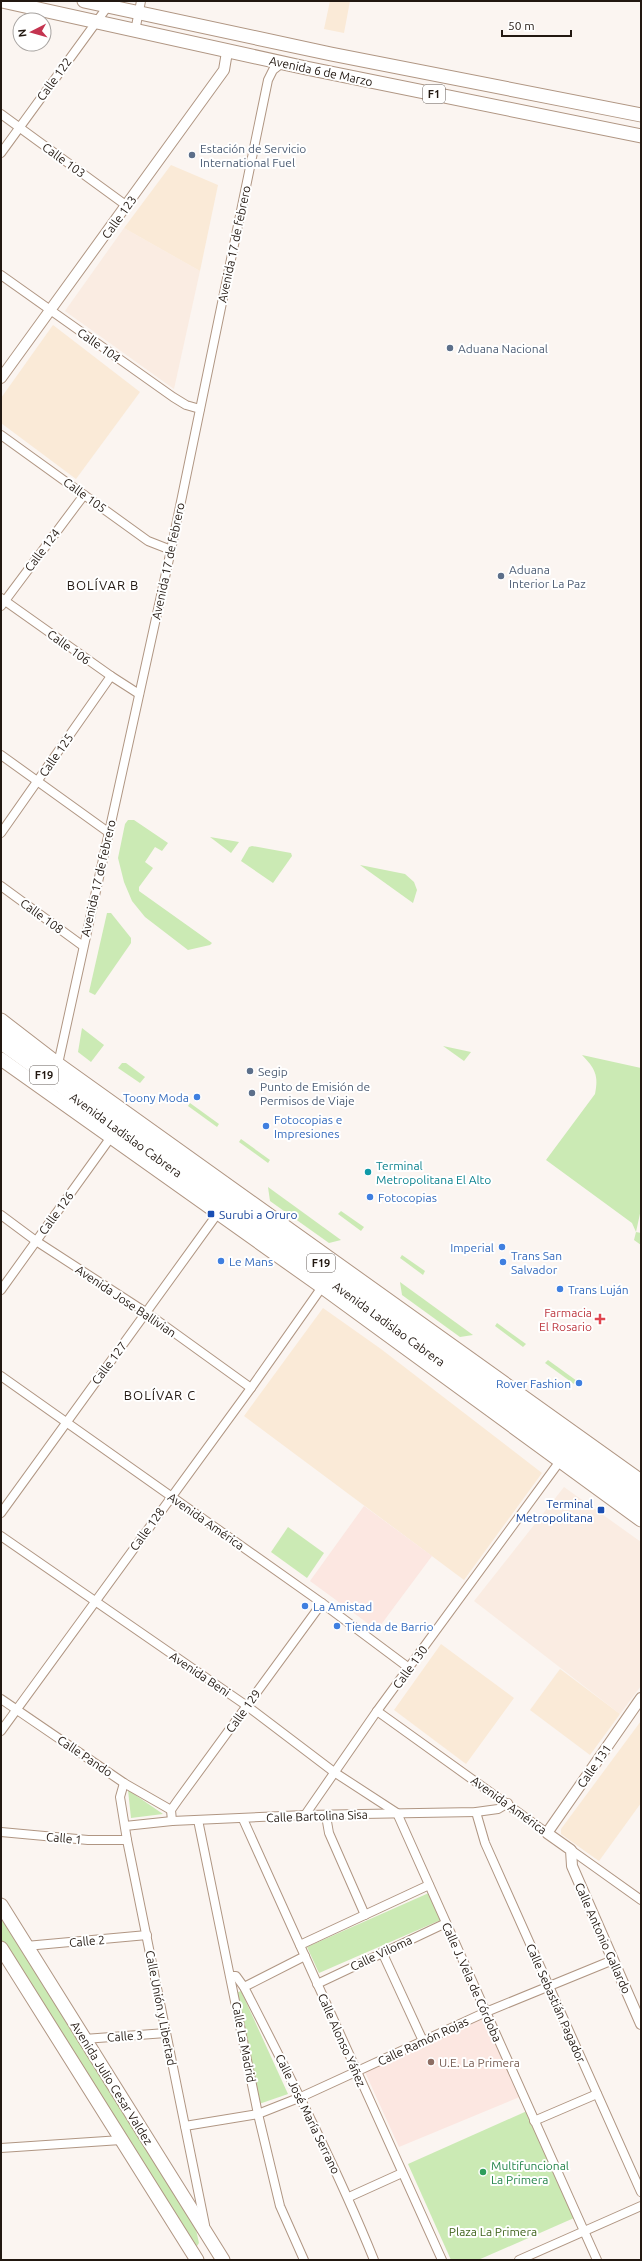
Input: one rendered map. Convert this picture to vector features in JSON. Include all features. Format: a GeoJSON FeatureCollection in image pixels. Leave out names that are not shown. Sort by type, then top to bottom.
{"type":"FeatureCollection","features":[{"type":"Feature","properties":{"kind":"main road","name":"Avenida 6 de Marzo"},"geometry":{"type":"LineString","coordinates":[[2,1],[227,52],[641,136]]}},
{"type":"Feature","properties":{"kind":"main road","name":"Avenida 6 de Marzo"},"geometry":{"type":"LineString","coordinates":[[84,1],[108,6],[140,7],[331,54],[641,115]]}},
{"type":"Feature","properties":{"kind":"main road","name":"Avenida Ladislao Cabrera"},"geometry":{"type":"LineString","coordinates":[[1,1020],[58,1064],[641,1481]]}},
{"type":"Feature","properties":{"kind":"main road","name":"Avenida Ladislao Cabrera"},"geometry":{"type":"LineString","coordinates":[[1,1031],[641,1493]]}},
{"type":"Feature","properties":{"kind":"main road","name":"Avenida Ladislao Cabrera"},"geometry":{"type":"LineString","coordinates":[[1,1043],[641,1506]]}},
{"type":"Feature","properties":{"kind":"main road","name":"Avenida Ladislao Cabrera"},"geometry":{"type":"LineString","coordinates":[[2,1062],[99,1128],[322,1287],[641,1520]]}},
{"type":"Feature","properties":{"kind":"main road"},"geometry":{"type":"LineString","coordinates":[[60,1101],[88,1107],[99,1128]]}},
{"type":"Feature","properties":{"kind":"main road","name":"Avenida Julio Cesar Valdez"},"geometry":{"type":"LineString","coordinates":[[1,1905],[223,2260]]}},
{"type":"Feature","properties":{"kind":"main road","name":"Avenida Julio Cesar Valdez"},"geometry":{"type":"LineString","coordinates":[[1,1948],[196,2257]]}},
{"type":"Feature","properties":{"kind":"main road"},"geometry":{"type":"LineString","coordinates":[[196,2257],[209,2238]]}},
{"type":"Feature","properties":{"kind":"street","name":"Calle 122"},"geometry":{"type":"LineString","coordinates":[[1,152],[108,6]]}},
{"type":"Feature","properties":{"kind":"street"},"geometry":{"type":"LineString","coordinates":[[135,32],[140,7]]}},
{"type":"Feature","properties":{"kind":"street","name":"Calle 123"},"geometry":{"type":"LineString","coordinates":[[1,378],[224,70],[227,52]]}},
{"type":"Feature","properties":{"kind":"street","name":"Avenida 17 de febrero"},"geometry":{"type":"LineString","coordinates":[[58,1064],[171,550],[268,80],[273,70],[282,63]]}},
{"type":"Feature","properties":{"kind":"street","name":"Calle 103"},"geometry":{"type":"LineString","coordinates":[[1,114],[127,206]]}},
{"type":"Feature","properties":{"kind":"street","name":"Calle 104"},"geometry":{"type":"LineString","coordinates":[[1,275],[173,397],[186,405],[200,410]]}},
{"type":"Feature","properties":{"kind":"street","name":"Calle 105"},"geometry":{"type":"LineString","coordinates":[[1,435],[148,542],[171,550]]}},
{"type":"Feature","properties":{"kind":"street","name":"Calle 124"},"geometry":{"type":"LineString","coordinates":[[2,601],[84,494]]}},
{"type":"Feature","properties":{"kind":"street","name":"Calle 106"},"geometry":{"type":"LineString","coordinates":[[2,601],[139,694]]}},
{"type":"Feature","properties":{"kind":"street","name":"Calle 125"},"geometry":{"type":"LineString","coordinates":[[1,833],[111,676]]}},
{"type":"Feature","properties":{"kind":"street"},"geometry":{"type":"LineString","coordinates":[[1,755],[108,832]]}},
{"type":"Feature","properties":{"kind":"street","name":"Calle 108"},"geometry":{"type":"LineString","coordinates":[[1,886],[83,946]]}},
{"type":"Feature","properties":{"kind":"street","name":"Calle 126"},"geometry":{"type":"LineString","coordinates":[[1,1290],[111,1137]]}},
{"type":"Feature","properties":{"kind":"street","name":"Calle 127"},"geometry":{"type":"LineString","coordinates":[[1,1513],[218,1214]]}},
{"type":"Feature","properties":{"kind":"street","name":"Avenida Jose Ballivian"},"geometry":{"type":"LineString","coordinates":[[1,1215],[36,1241],[147,1313],[251,1388]]}},
{"type":"Feature","properties":{"kind":"street","name":"Calle 128"},"geometry":{"type":"LineString","coordinates":[[1,1732],[171,1496],[251,1388],[322,1287]]}},
{"type":"Feature","properties":{"kind":"street","name":"Avenida América"},"geometry":{"type":"LineString","coordinates":[[1,1376],[67,1421],[322,1603],[409,1668]]}},
{"type":"Feature","properties":{"kind":"street","name":"Calle 130"},"geometry":{"type":"LineString","coordinates":[[305,1815],[377,1711],[560,1462]]}},
{"type":"Feature","properties":{"kind":"street","name":"Avenida Beni"},"geometry":{"type":"LineString","coordinates":[[1,1536],[94,1602],[247,1706],[334,1772],[397,1813]]}},
{"type":"Feature","properties":{"kind":"street","name":"Calle 129"},"geometry":{"type":"LineString","coordinates":[[171,1810],[322,1603]]}},
{"type":"Feature","properties":{"kind":"street","name":"Calle 131"},"geometry":{"type":"LineString","coordinates":[[547,1833],[641,1698]]}},
{"type":"Feature","properties":{"kind":"street","name":"Calle Pando"},"geometry":{"type":"LineString","coordinates":[[1,1699],[124,1783],[171,1810]]}},
{"type":"Feature","properties":{"kind":"street","name":"Avenida América"},"geometry":{"type":"LineString","coordinates":[[377,1711],[508,1803],[547,1833],[641,1900]]}},
{"type":"Feature","properties":{"kind":"street","name":"Calle Unión y Libertad"},"geometry":{"type":"LineString","coordinates":[[124,1783],[120,1797],[127,1840],[184,2126],[209,2238]]}},
{"type":"Feature","properties":{"kind":"street","name":"Calle Bartolina Sisa"},"geometry":{"type":"LineString","coordinates":[[125,1826],[172,1821],[243,1819],[305,1815],[326,1816],[476,1812],[498,1809],[508,1803]]}},
{"type":"Feature","properties":{"kind":"street"},"geometry":{"type":"LineString","coordinates":[[171,1810],[172,1821]]}},
{"type":"Feature","properties":{"kind":"street","name":"Calle Sebastián Pagador"},"geometry":{"type":"LineString","coordinates":[[476,1812],[485,1843],[641,2192]]}},
{"type":"Feature","properties":{"kind":"street","name":"Calle J. Vela de Córdoba"},"geometry":{"type":"LineString","coordinates":[[397,1813],[596,2260]]}},
{"type":"Feature","properties":{"kind":"street"},"geometry":{"type":"LineString","coordinates":[[326,1816],[329,1833],[365,1915]]}},
{"type":"Feature","properties":{"kind":"street","name":"Calle Alonso Yáñez"},"geometry":{"type":"LineString","coordinates":[[243,1819],[442,2260]]}},
{"type":"Feature","properties":{"kind":"street","name":"Calle La Madrid"},"geometry":{"type":"LineString","coordinates":[[198,1820],[258,2114],[280,2206],[304,2260]]}},
{"type":"Feature","properties":{"kind":"street","name":"Calle 1"},"geometry":{"type":"LineString","coordinates":[[1,1832],[88,1840],[127,1840]]}},
{"type":"Feature","properties":{"kind":"street","name":"Calle Antonio Gallardo"},"geometry":{"type":"LineString","coordinates":[[572,1850],[570,1856],[572,1866],[641,2024]]}},
{"type":"Feature","properties":{"kind":"street"},"geometry":{"type":"LineString","coordinates":[[300,1945],[429,1885]]}},
{"type":"Feature","properties":{"kind":"street","name":"Calle Viloma"},"geometry":{"type":"LineString","coordinates":[[317,1984],[446,1923]]}},
{"type":"Feature","properties":{"kind":"street","name":"Calle 2"},"geometry":{"type":"LineString","coordinates":[[26,1946],[147,1936]]}},
{"type":"Feature","properties":{"kind":"street"},"geometry":{"type":"LineString","coordinates":[[382,1952],[422,2041]]}},
{"type":"Feature","properties":{"kind":"street"},"geometry":{"type":"LineString","coordinates":[[244,1987],[305,1956]]}},
{"type":"Feature","properties":{"kind":"street","name":"Calle Ramón Rojas"},"geometry":{"type":"LineString","coordinates":[[184,2126],[258,2114],[357,2072],[486,2012],[613,1960]]}},
{"type":"Feature","properties":{"kind":"street","name":"Calle José María Serrano"},"geometry":{"type":"LineString","coordinates":[[231,1976],[236,1976],[244,1987],[301,2097],[349,2197],[374,2260]]}},
{"type":"Feature","properties":{"kind":"street","name":"Calle 3"},"geometry":{"type":"LineString","coordinates":[[84,2039],[166,2033]]}},
{"type":"Feature","properties":{"kind":"street"},"geometry":{"type":"LineString","coordinates":[[534,2121],[597,2094]]}},
{"type":"Feature","properties":{"kind":"street"},"geometry":{"type":"LineString","coordinates":[[1,2148],[121,2140]]}},
{"type":"Feature","properties":{"kind":"street"},"geometry":{"type":"LineString","coordinates":[[349,2197],[402,2173]]}},
{"type":"Feature","properties":{"kind":"street"},"geometry":{"type":"LineString","coordinates":[[519,2260],[641,2206]]}},
{"type":"Feature","properties":{"kind":"shaded area"},"geometry":{"type":"Polygon","coordinates":[[[330,1],[350,1],[344,33],[324,29],[330,1]]]}},
{"type":"Feature","properties":{"kind":"shaded area"},"geometry":{"type":"Polygon","coordinates":[[[171,165],[218,185],[200,271],[124,228],[171,165]]]}},
{"type":"Feature","properties":{"kind":"shaded area"},"geometry":{"type":"Polygon","coordinates":[[[124,228],[200,271],[174,389],[65,311],[124,228]]]}},
{"type":"Feature","properties":{"kind":"shaded area"},"geometry":{"type":"Polygon","coordinates":[[[53,325],[140,392],[76,479],[1,423],[1,398],[53,325]]]}},
{"type":"Feature","properties":{"kind":"shaded area"},"geometry":{"type":"Polygon","coordinates":[[[323,1308],[381,1349],[542,1473],[464,1580],[244,1416],[323,1308]]]}},
{"type":"Feature","properties":{"kind":"shaded area"},"geometry":{"type":"Polygon","coordinates":[[[564,1487],[641,1542],[641,1686],[620,1714],[474,1601],[564,1487]]]}},
{"type":"Feature","properties":{"kind":"shaded area"},"geometry":{"type":"Polygon","coordinates":[[[364,1506],[432,1556],[377,1630],[310,1581],[364,1506]]]}},
{"type":"Feature","properties":{"kind":"shaded area"},"geometry":{"type":"Polygon","coordinates":[[[441,1644],[514,1698],[466,1764],[394,1710],[441,1644]]]}},
{"type":"Feature","properties":{"kind":"shaded area"},"geometry":{"type":"Polygon","coordinates":[[[560,1669],[620,1714],[590,1755],[530,1710],[560,1669]]]}},
{"type":"Feature","properties":{"kind":"shaded area"},"geometry":{"type":"Polygon","coordinates":[[[641,1721],[641,1803],[599,1861],[561,1834],[561,1829],[641,1721]]]}},
{"type":"Feature","properties":{"kind":"shaded area"},"geometry":{"type":"Polygon","coordinates":[[[481,2017],[485,2018],[522,2096],[399,2147],[365,2072],[481,2017]]]}},
{"type":"Feature","properties":{"kind":"green space"},"geometry":{"type":"Polygon","coordinates":[[[128,820],[134,820],[168,843],[162,851],[155,847],[145,862],[153,868],[139,887],[139,891],[212,943],[210,945],[188,950],[145,917],[132,901],[124,882],[118,858],[125,824],[128,820]]]}},
{"type":"Feature","properties":{"kind":"green space"},"geometry":{"type":"Polygon","coordinates":[[[210,837],[239,842],[231,853],[210,837]]]}},
{"type":"Feature","properties":{"kind":"green space"},"geometry":{"type":"Polygon","coordinates":[[[252,846],[291,853],[292,856],[273,883],[241,861],[249,847],[252,846]]]}},
{"type":"Feature","properties":{"kind":"green space"},"geometry":{"type":"Polygon","coordinates":[[[360,865],[405,874],[414,882],[417,890],[413,903],[360,865]]]}},
{"type":"Feature","properties":{"kind":"green space"},"geometry":{"type":"Polygon","coordinates":[[[107,913],[111,913],[131,938],[131,943],[95,995],[89,992],[107,913]]]}},
{"type":"Feature","properties":{"kind":"green space"},"geometry":{"type":"Polygon","coordinates":[[[82,1028],[104,1045],[91,1062],[78,1052],[82,1028]]]}},
{"type":"Feature","properties":{"kind":"green space"},"geometry":{"type":"Polygon","coordinates":[[[443,1046],[471,1052],[464,1061],[443,1046]]]}},
{"type":"Feature","properties":{"kind":"green space"},"geometry":{"type":"Polygon","coordinates":[[[582,1055],[641,1068],[641,1209],[636,1232],[632,1223],[546,1160],[595,1094],[595,1073],[593,1068],[582,1055]]]}},
{"type":"Feature","properties":{"kind":"green space"},"geometry":{"type":"Polygon","coordinates":[[[122,1063],[126,1063],[145,1077],[140,1083],[118,1068],[122,1063]]]}},
{"type":"Feature","properties":{"kind":"green space"},"geometry":{"type":"Polygon","coordinates":[[[190,1103],[219,1124],[217,1127],[188,1106],[190,1103]]]}},
{"type":"Feature","properties":{"kind":"green space"},"geometry":{"type":"Polygon","coordinates":[[[241,1139],[270,1160],[268,1163],[239,1142],[241,1139]]]}},
{"type":"Feature","properties":{"kind":"green space"},"geometry":{"type":"Polygon","coordinates":[[[268,1187],[341,1240],[329,1243],[270,1201],[268,1187]]]}},
{"type":"Feature","properties":{"kind":"green space"},"geometry":{"type":"Polygon","coordinates":[[[341,1211],[364,1227],[361,1231],[338,1214],[341,1211]]]}},
{"type":"Feature","properties":{"kind":"green space"},"geometry":{"type":"Polygon","coordinates":[[[636,1232],[641,1233],[641,1245],[634,1240],[636,1232]]]}},
{"type":"Feature","properties":{"kind":"green space"},"geometry":{"type":"Polygon","coordinates":[[[402,1255],[425,1271],[423,1275],[400,1258],[402,1255]]]}},
{"type":"Feature","properties":{"kind":"green space"},"geometry":{"type":"Polygon","coordinates":[[[400,1282],[473,1335],[460,1337],[402,1295],[400,1282]]]}},
{"type":"Feature","properties":{"kind":"green space"},"geometry":{"type":"Polygon","coordinates":[[[497,1323],[526,1344],[523,1347],[495,1326],[497,1323]]]}},
{"type":"Feature","properties":{"kind":"green space"},"geometry":{"type":"Polygon","coordinates":[[[548,1360],[577,1381],[574,1384],[545,1363],[548,1360]]]}},
{"type":"Feature","properties":{"kind":"green space"},"geometry":{"type":"Polygon","coordinates":[[[288,1527],[324,1553],[307,1578],[271,1552],[288,1527]]]}},
{"type":"Feature","properties":{"kind":"green space"},"geometry":{"type":"Polygon","coordinates":[[[128,1790],[163,1814],[131,1818],[128,1790]]]}},
{"type":"Feature","properties":{"kind":"green space"},"geometry":{"type":"Polygon","coordinates":[[[431,1892],[443,1919],[319,1973],[307,1947],[431,1892]]]}},
{"type":"Feature","properties":{"kind":"green space"},"geometry":{"type":"Polygon","coordinates":[[[1,1913],[194,2221],[199,2243],[197,2246],[193,2246],[1,1940],[1,1913]]]}},
{"type":"Feature","properties":{"kind":"green space"},"geometry":{"type":"Polygon","coordinates":[[[241,1991],[288,2094],[259,2104],[236,1993],[241,1991]]]}},
{"type":"Feature","properties":{"kind":"green space","name":"Multifuncional La Primera"},"geometry":{"type":"Polygon","coordinates":[[[527,2111],[574,2218],[478,2260],[451,2260],[408,2164],[527,2111]]]}},
{"type":"Feature","properties":{"kind":"place","name":"Estación de Servicio International Fuel"},"geometry":{"type":"Point","coordinates":[192,155]}},
{"type":"Feature","properties":{"kind":"place","name":"Aduana Nacional"},"geometry":{"type":"Point","coordinates":[450,348]}},
{"type":"Feature","properties":{"kind":"place","name":"Aduana Interior La Paz"},"geometry":{"type":"Point","coordinates":[501,576]}},
{"type":"Feature","properties":{"kind":"place","name":"Segip"},"geometry":{"type":"Point","coordinates":[250,1071]}},
{"type":"Feature","properties":{"kind":"place","name":"Punto de Emisión de Permisos de Viaje"},"geometry":{"type":"Point","coordinates":[252,1093]}},
{"type":"Feature","properties":{"kind":"place","name":"Toony Moda"},"geometry":{"type":"Point","coordinates":[197,1097]}},
{"type":"Feature","properties":{"kind":"place","name":"Fotocopias e Impresiones"},"geometry":{"type":"Point","coordinates":[266,1126]}},
{"type":"Feature","properties":{"kind":"place","name":"Terminal Metropolitana El Alto"},"geometry":{"type":"Point","coordinates":[368,1172]}},
{"type":"Feature","properties":{"kind":"place","name":"Fotocopias"},"geometry":{"type":"Point","coordinates":[370,1197]}},
{"type":"Feature","properties":{"kind":"place","name":"Surubi a Oruro"},"geometry":{"type":"Point","coordinates":[211,1214]}},
{"type":"Feature","properties":{"kind":"place","name":"Imperial"},"geometry":{"type":"Point","coordinates":[502,1247]}},
{"type":"Feature","properties":{"kind":"place","name":"Le Mans"},"geometry":{"type":"Point","coordinates":[221,1261]}},
{"type":"Feature","properties":{"kind":"place","name":"Trans San Salvador"},"geometry":{"type":"Point","coordinates":[503,1262]}},
{"type":"Feature","properties":{"kind":"place","name":"Trans Luján"},"geometry":{"type":"Point","coordinates":[560,1289]}},
{"type":"Feature","properties":{"kind":"place","name":"Farmacia El Rosario"},"geometry":{"type":"Point","coordinates":[600,1319]}},
{"type":"Feature","properties":{"kind":"place","name":"Rover Fashion"},"geometry":{"type":"Point","coordinates":[579,1383]}},
{"type":"Feature","properties":{"kind":"place","name":"Terminal Metropolitana"},"geometry":{"type":"Point","coordinates":[601,1510]}},
{"type":"Feature","properties":{"kind":"place","name":"La Amistad"},"geometry":{"type":"Point","coordinates":[305,1606]}},
{"type":"Feature","properties":{"kind":"place","name":"Tienda de Barrio"},"geometry":{"type":"Point","coordinates":[337,1626]}},
{"type":"Feature","properties":{"kind":"place","name":"U.E. La Primera"},"geometry":{"type":"Point","coordinates":[431,2062]}},
{"type":"Feature","properties":{"kind":"place","name":"Multifuncional La Primera"},"geometry":{"type":"Point","coordinates":[483,2172]}},
{"type":"Feature","properties":{"kind":"district","name":"BOLÍVAR B"},"geometry":{"type":"Point","coordinates":[103,585]}},
{"type":"Feature","properties":{"kind":"district","name":"BOLÍVAR C"},"geometry":{"type":"Point","coordinates":[160,1395]}},
{"type":"Feature","properties":{"kind":"park label","name":"Plaza La Primera"},"geometry":{"type":"Point","coordinates":[493,2231]}}]}
